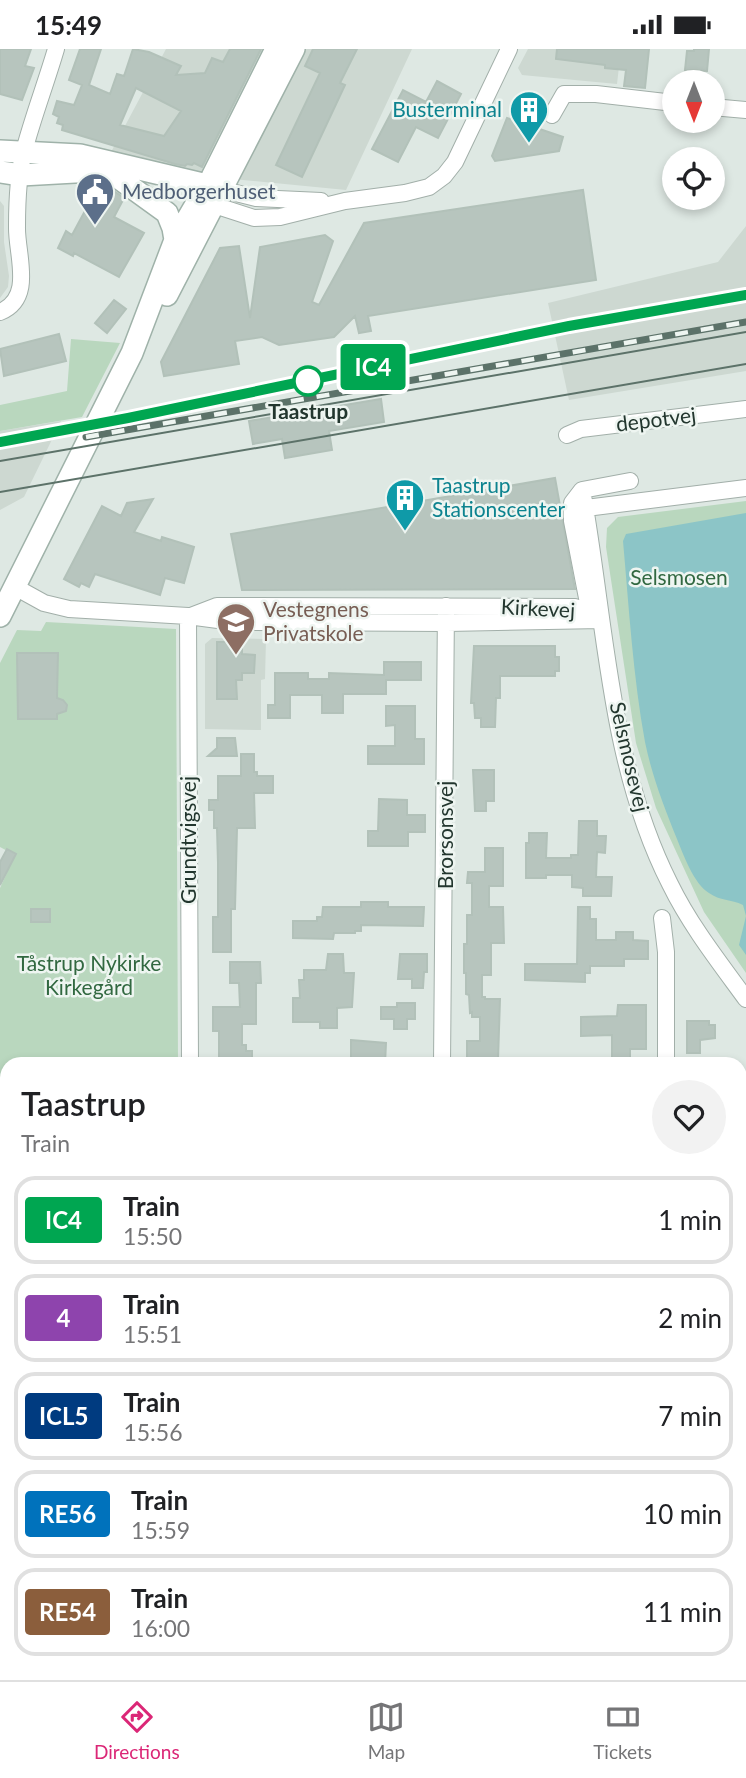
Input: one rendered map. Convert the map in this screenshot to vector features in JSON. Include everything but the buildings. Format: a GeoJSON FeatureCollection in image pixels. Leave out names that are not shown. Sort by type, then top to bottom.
{"type":"FeatureCollection","features":[{"type":"Feature","properties":{"kind":"street"},"geometry":{"type":"LineString","coordinates":[[0,312],[16,302],[20,291],[10,174],[24,152],[56,49]]}},
{"type":"Feature","properties":{"kind":"street"},"geometry":{"type":"LineString","coordinates":[[132,353],[148,334],[276,49]]}},
{"type":"Feature","properties":{"kind":"street"},"geometry":{"type":"LineString","coordinates":[[0,615],[132,353],[175,240],[210,195],[294,49]]}},
{"type":"Feature","properties":{"kind":"street"},"geometry":{"type":"LineString","coordinates":[[0,151],[80,155],[210,195],[243,216],[264,219],[345,201],[405,193],[429,187],[444,176],[456,162],[509,49]]}},
{"type":"Feature","properties":{"kind":"street"},"geometry":{"type":"LineString","coordinates":[[552,115],[564,94],[596,94],[662,102]]}},
{"type":"Feature","properties":{"kind":"street"},"geometry":{"type":"LineString","coordinates":[[725,108],[746,110]]}},
{"type":"Feature","properties":{"kind":"street"},"geometry":{"type":"LineString","coordinates":[[10,174],[93,171],[210,195]]}},
{"type":"Feature","properties":{"kind":"street"},"geometry":{"type":"LineString","coordinates":[[113,174],[167,213],[175,240]]}},
{"type":"Feature","properties":{"kind":"street","name":"depotvej"},"geometry":{"type":"LineString","coordinates":[[567,435],[581,429],[746,409]]}},
{"type":"Feature","properties":{"kind":"street"},"geometry":{"type":"LineString","coordinates":[[601,620],[587,598],[572,521],[572,503],[582,489],[630,481]]}},
{"type":"Feature","properties":{"kind":"street"},"geometry":{"type":"LineString","coordinates":[[586,509],[746,488]]}},
{"type":"Feature","properties":{"kind":"street","name":"Selsmosevej"},"geometry":{"type":"LineString","coordinates":[[582,489],[624,756],[643,819],[670,884],[699,934],[746,999]]}},
{"type":"Feature","properties":{"kind":"street","name":"Kirkevej"},"geometry":{"type":"LineString","coordinates":[[15,587],[44,603],[69,609],[233,622],[447,624],[601,620]]}},
{"type":"Feature","properties":{"kind":"street","name":"Kirkevej"},"geometry":{"type":"LineString","coordinates":[[188,617],[217,606],[446,606],[575,607],[601,620]]}},
{"type":"Feature","properties":{"kind":"street","name":"Brorsonsvej"},"geometry":{"type":"LineString","coordinates":[[442,1057],[446,606]]}},
{"type":"Feature","properties":{"kind":"street","name":"Grundtvigsvej"},"geometry":{"type":"LineString","coordinates":[[188,617],[190,1057]]}},
{"type":"Feature","properties":{"kind":"street"},"geometry":{"type":"LineString","coordinates":[[663,918],[666,952],[666,1057]]}},
{"type":"Feature","properties":{"kind":"shaded area"},"geometry":{"type":"Polygon","coordinates":[[[166,49],[412,49],[346,190],[212,177],[110,154],[166,49]]]}},
{"type":"Feature","properties":{"kind":"shaded area"},"geometry":{"type":"Polygon","coordinates":[[[528,49],[621,49],[617,84],[522,75],[518,68],[528,49]]]}},
{"type":"Feature","properties":{"kind":"shaded area"},"geometry":{"type":"Polygon","coordinates":[[[0,201],[4,206],[4,242],[9,276],[8,287],[0,298],[0,201]]]}},
{"type":"Feature","properties":{"kind":"shaded area"},"geometry":{"type":"Polygon","coordinates":[[[746,226],[746,371],[569,400],[548,303],[718,262],[746,226]]]}},
{"type":"Feature","properties":{"kind":"shaded area"},"geometry":{"type":"Polygon","coordinates":[[[61,421],[24,497],[0,510],[0,431],[61,421]]]}},
{"type":"Feature","properties":{"kind":"shaded area"},"geometry":{"type":"Polygon","coordinates":[[[212,638],[266,639],[265,679],[261,680],[261,730],[205,729],[205,644],[212,638]]]}},
{"type":"Feature","properties":{"kind":"green space"},"geometry":{"type":"Polygon","coordinates":[[[71,339],[120,343],[82,417],[0,431],[0,405],[67,391],[71,339]]]}},
{"type":"Feature","properties":{"kind":"green space","name":"Selsmosen"},"geometry":{"type":"Polygon","coordinates":[[[746,501],[746,973],[704,912],[656,808],[636,743],[606,547],[607,528],[618,517],[746,501]]]}},
{"type":"Feature","properties":{"kind":"green space","name":"Tåstrup Nykirke Kirkegård"},"geometry":{"type":"Polygon","coordinates":[[[46,622],[176,629],[178,1057],[0,1057],[0,888],[15,855],[0,847],[0,663],[17,630],[41,631],[46,622]]]}},
{"type":"Feature","properties":{"kind":"water","name":"Selsmosen"},"geometry":{"type":"Polygon","coordinates":[[[746,513],[746,916],[743,905],[713,896],[694,876],[679,845],[655,779],[645,742],[637,692],[623,541],[626,534],[746,513]]]}},
{"type":"Feature","properties":{"kind":"water"},"geometry":{"type":"Polygon","coordinates":[[[746,916],[746,955],[739,945],[746,916]]]}},
{"type":"Feature","properties":{"kind":"tram line"},"geometry":{"type":"LineString","coordinates":[[0,461],[746,332]]}},
{"type":"Feature","properties":{"kind":"tram line"},"geometry":{"type":"LineString","coordinates":[[0,492],[746,364]]}},
{"type":"Feature","properties":{"kind":"railway"},"geometry":{"type":"LineString","coordinates":[[0,442],[569,326],[746,295]]}},
{"type":"Feature","properties":{"kind":"railway"},"geometry":{"type":"LineString","coordinates":[[86,437],[746,322]]}},
{"type":"Feature","properties":{"kind":"train","name":"IC4"},"geometry":{"type":"LineString","coordinates":[[0,442],[569,326],[746,295]]}},
{"type":"Feature","properties":{"kind":"place","name":"Busterminal"},"geometry":{"type":"Point","coordinates":[529,144]}},
{"type":"Feature","properties":{"kind":"place","name":"Medborgerhuset"},"geometry":{"type":"Point","coordinates":[95,226]}},
{"type":"Feature","properties":{"kind":"place","name":"Taastrup"},"geometry":{"type":"Point","coordinates":[308,381]}},
{"type":"Feature","properties":{"kind":"place","name":"Taastrup Stationscenter"},"geometry":{"type":"Point","coordinates":[405,532]}},
{"type":"Feature","properties":{"kind":"place","name":"Vestegnens Privatskole"},"geometry":{"type":"Point","coordinates":[236,656]}}]}
